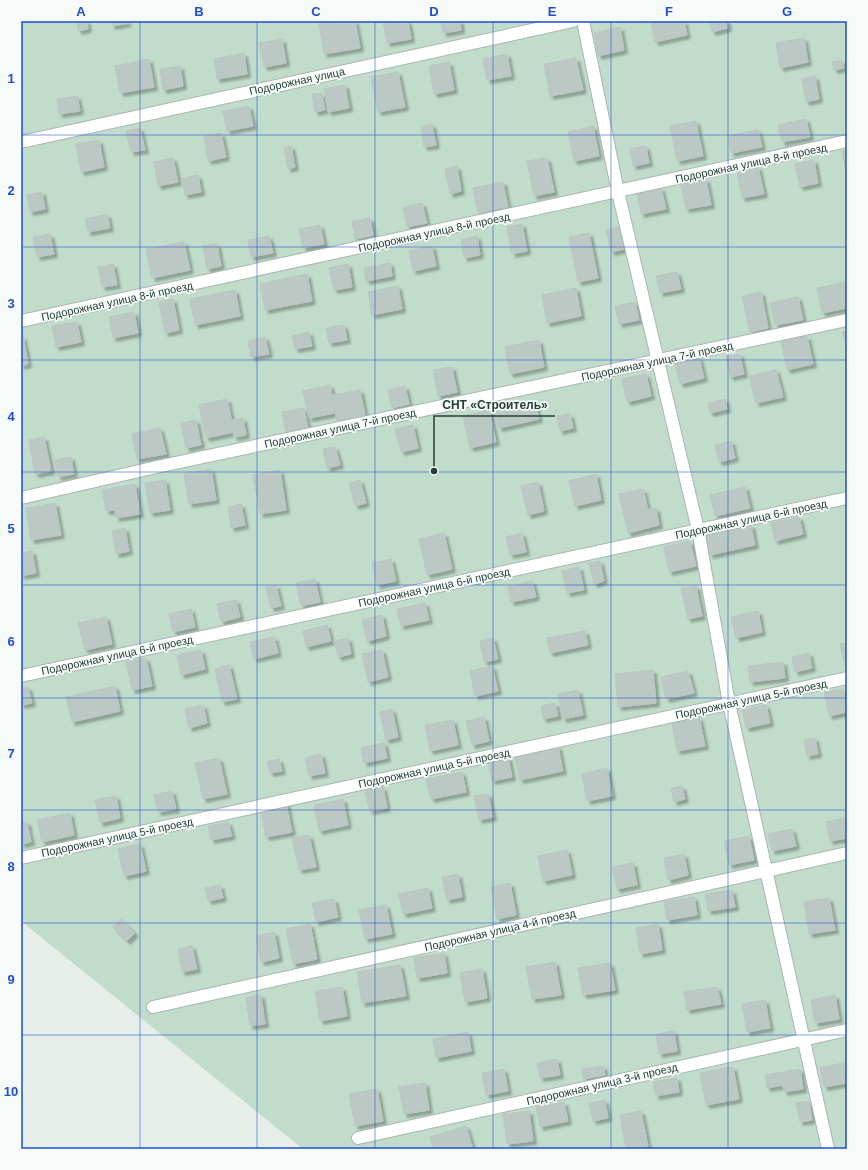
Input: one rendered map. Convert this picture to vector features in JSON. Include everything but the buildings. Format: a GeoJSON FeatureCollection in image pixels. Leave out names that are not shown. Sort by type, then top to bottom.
{"type":"FeatureCollection","features":[{"type":"Feature","properties":{"kind":"street","name":"Подорожная улица"},"geometry":{"type":"LineString","coordinates":[[21,142],[573,21]]}},
{"type":"Feature","properties":{"kind":"street"},"geometry":{"type":"LineString","coordinates":[[583,21],[618,192],[698,530],[729,703],[765,871],[828,1149]]}},
{"type":"Feature","properties":{"kind":"street","name":"Подорожная улица 8-й проезд"},"geometry":{"type":"LineString","coordinates":[[21,322],[847,141]]}},
{"type":"Feature","properties":{"kind":"street","name":"Подорожная улица 7-й проезд"},"geometry":{"type":"LineString","coordinates":[[21,498],[161,466],[847,320]]}},
{"type":"Feature","properties":{"kind":"street","name":"Подорожная улица 6-й проезд"},"geometry":{"type":"LineString","coordinates":[[21,676],[847,498]]}},
{"type":"Feature","properties":{"kind":"street","name":"Подорожная улица 5-й проезд"},"geometry":{"type":"LineString","coordinates":[[21,858],[847,678]]}},
{"type":"Feature","properties":{"kind":"street","name":"Подорожная улица 4-й проезд"},"geometry":{"type":"LineString","coordinates":[[153,1007],[847,853]]}},
{"type":"Feature","properties":{"kind":"street","name":"Подорожная улица 3-й проезд"},"geometry":{"type":"LineString","coordinates":[[358,1138],[847,1030]]}},
{"type":"Feature","properties":{"kind":"green space"},"geometry":{"type":"Polygon","coordinates":[[[21,21],[847,21],[847,1149],[303,1149],[21,921],[21,21]]]}},
{"type":"Feature","properties":{"kind":"place","name":"СНТ «Строитель»"},"geometry":{"type":"Point","coordinates":[434,471]}}]}
